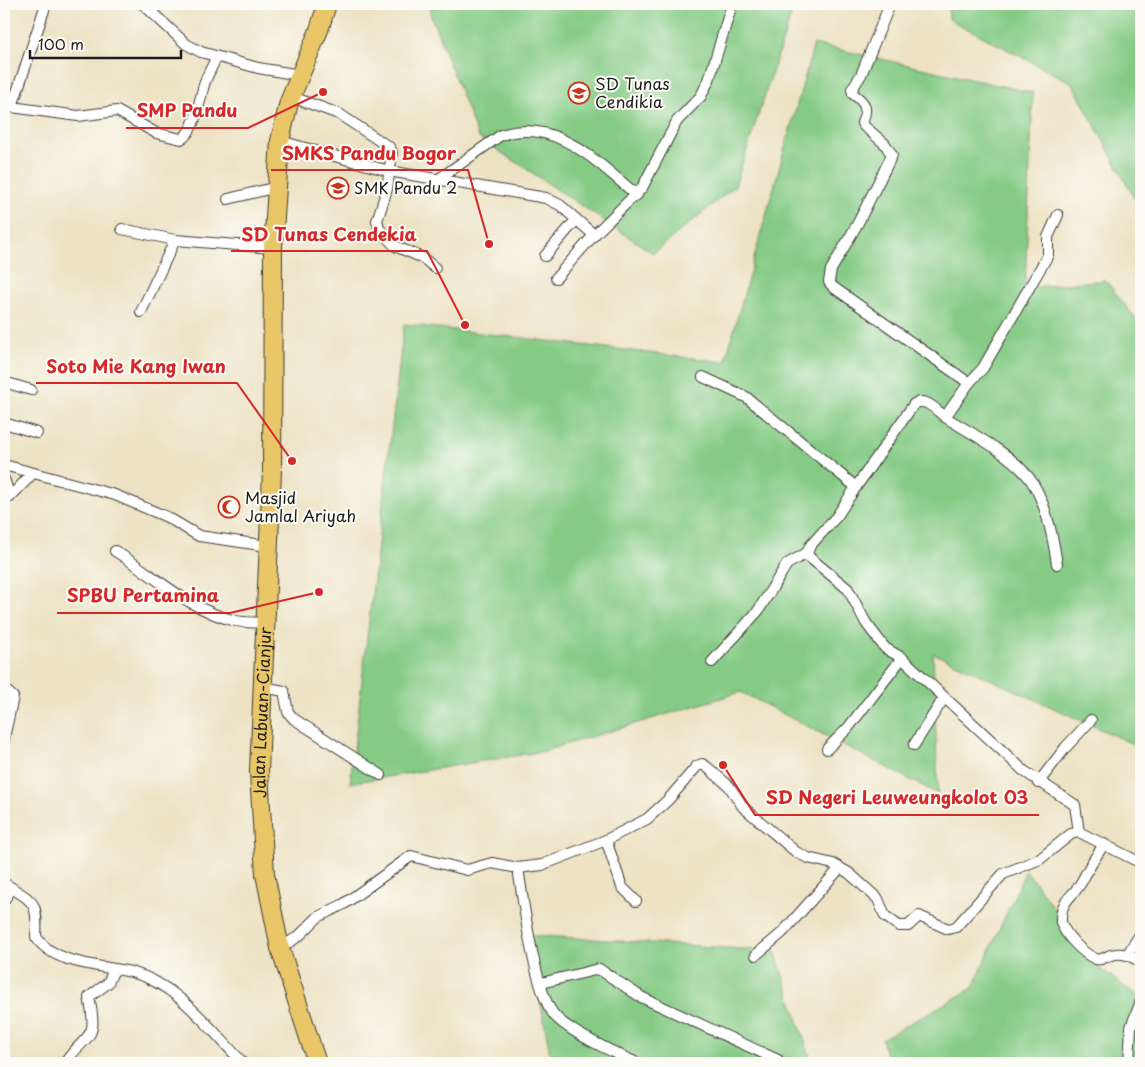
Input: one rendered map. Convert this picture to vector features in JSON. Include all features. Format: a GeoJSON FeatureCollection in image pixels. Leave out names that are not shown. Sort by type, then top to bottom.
{"type":"FeatureCollection","features":[{"type":"Feature","properties":{"kind":"highway","name":"Jalan Labuan-Cianjur"},"geometry":{"type":"LineString","coordinates":[[317,1063],[280,948],[265,874],[259,772],[267,623],[268,546],[272,471],[273,248],[280,140],[292,97],[319,30],[327,4]]}},
{"type":"Feature","properties":{"kind":"street"},"geometry":{"type":"LineString","coordinates":[[46,4],[8,107],[78,116],[117,111],[156,132],[181,139],[186,135],[196,115],[206,80],[216,58]]}},
{"type":"Feature","properties":{"kind":"street"},"geometry":{"type":"LineString","coordinates":[[144,4],[186,44],[216,58],[300,75]]}},
{"type":"Feature","properties":{"kind":"street"},"geometry":{"type":"LineString","coordinates":[[556,278],[594,235],[637,195],[650,175],[677,121],[701,96],[709,80],[732,4]]}},
{"type":"Feature","properties":{"kind":"street"},"geometry":{"type":"LineString","coordinates":[[890,4],[861,75],[852,89],[853,94],[865,103],[867,108],[862,123],[885,144],[892,156],[860,221],[830,270],[829,282],[833,287],[969,383]]}},
{"type":"Feature","properties":{"kind":"street"},"geometry":{"type":"LineString","coordinates":[[292,97],[339,114],[389,147],[392,152],[387,190],[377,220],[380,230],[395,246],[423,258],[435,268]]}},
{"type":"Feature","properties":{"kind":"street"},"geometry":{"type":"LineString","coordinates":[[436,181],[500,135],[533,130],[555,135],[579,148],[637,195]]}},
{"type":"Feature","properties":{"kind":"street"},"geometry":{"type":"LineString","coordinates":[[280,140],[390,171],[436,181],[546,198],[560,205],[594,235]]}},
{"type":"Feature","properties":{"kind":"street"},"geometry":{"type":"LineString","coordinates":[[228,199],[277,187]]}},
{"type":"Feature","properties":{"kind":"street"},"geometry":{"type":"LineString","coordinates":[[945,417],[969,383],[983,368],[1045,262],[1050,250],[1050,231],[1058,215]]}},
{"type":"Feature","properties":{"kind":"street"},"geometry":{"type":"LineString","coordinates":[[545,256],[576,220]]}},
{"type":"Feature","properties":{"kind":"street"},"geometry":{"type":"LineString","coordinates":[[122,229],[175,240],[273,248]]}},
{"type":"Feature","properties":{"kind":"street"},"geometry":{"type":"LineString","coordinates":[[141,312],[175,240]]}},
{"type":"Feature","properties":{"kind":"street"},"geometry":{"type":"LineString","coordinates":[[704,377],[746,397],[856,487]]}},
{"type":"Feature","properties":{"kind":"street"},"geometry":{"type":"LineString","coordinates":[[4,382],[31,390]]}},
{"type":"Feature","properties":{"kind":"street"},"geometry":{"type":"LineString","coordinates":[[712,662],[758,611],[787,564],[807,553],[810,546],[838,516],[856,487],[918,401],[926,402],[1028,475],[1046,517],[1057,564]]}},
{"type":"Feature","properties":{"kind":"street"},"geometry":{"type":"LineString","coordinates":[[4,423],[37,433]]}},
{"type":"Feature","properties":{"kind":"street"},"geometry":{"type":"LineString","coordinates":[[4,465],[115,495],[167,517],[199,536],[268,546]]}},
{"type":"Feature","properties":{"kind":"street"},"geometry":{"type":"LineString","coordinates":[[4,479],[10,496],[33,473]]}},
{"type":"Feature","properties":{"kind":"street"},"geometry":{"type":"LineString","coordinates":[[115,551],[144,569],[171,591],[197,604],[236,621],[267,623]]}},
{"type":"Feature","properties":{"kind":"street"},"geometry":{"type":"LineString","coordinates":[[807,553],[813,562],[848,588],[866,623],[885,648],[902,658],[1038,783],[1069,799],[1075,805],[1079,832]]}},
{"type":"Feature","properties":{"kind":"street"},"geometry":{"type":"LineString","coordinates":[[827,748],[848,728],[902,658]]}},
{"type":"Feature","properties":{"kind":"street"},"geometry":{"type":"LineString","coordinates":[[263,687],[284,691],[288,712],[294,719],[381,775]]}},
{"type":"Feature","properties":{"kind":"street"},"geometry":{"type":"LineString","coordinates":[[4,689],[13,696],[4,738]]}},
{"type":"Feature","properties":{"kind":"street"},"geometry":{"type":"LineString","coordinates":[[914,745],[944,698]]}},
{"type":"Feature","properties":{"kind":"street"},"geometry":{"type":"LineString","coordinates":[[1038,783],[1066,747],[1091,720]]}},
{"type":"Feature","properties":{"kind":"street"},"geometry":{"type":"LineString","coordinates":[[280,948],[299,936],[318,917],[344,904],[411,856],[467,870],[492,863],[518,868],[542,865],[606,840],[655,812],[697,766],[702,764],[708,766],[729,786],[743,807],[796,852],[808,858],[840,868],[871,892],[878,899],[885,916],[899,926],[908,926],[919,916],[922,916],[952,929],[956,927],[1003,874],[1040,859],[1072,834],[1079,832],[1141,861]]}},
{"type":"Feature","properties":{"kind":"street"},"geometry":{"type":"LineString","coordinates":[[606,840],[622,887],[636,901]]}},
{"type":"Feature","properties":{"kind":"street"},"geometry":{"type":"LineString","coordinates":[[1104,844],[1090,862],[1082,882],[1065,900],[1061,922],[1068,934],[1083,950],[1096,959],[1102,959],[1112,954],[1127,954],[1141,962]]}},
{"type":"Feature","properties":{"kind":"street"},"geometry":{"type":"LineString","coordinates":[[518,868],[527,928],[546,1004],[556,1018],[637,1063]]}},
{"type":"Feature","properties":{"kind":"street"},"geometry":{"type":"LineString","coordinates":[[756,955],[782,933],[840,868]]}},
{"type":"Feature","properties":{"kind":"street"},"geometry":{"type":"LineString","coordinates":[[4,900],[8,886],[31,901],[37,910],[36,936],[42,945],[54,953],[147,977],[160,984],[196,1013],[243,1063]]}},
{"type":"Feature","properties":{"kind":"street"},"geometry":{"type":"LineString","coordinates":[[1127,954],[1141,933]]}},
{"type":"Feature","properties":{"kind":"street"},"geometry":{"type":"LineString","coordinates":[[65,1063],[90,1036],[94,1022],[88,997],[108,983],[114,969]]}},
{"type":"Feature","properties":{"kind":"street"},"geometry":{"type":"LineString","coordinates":[[540,982],[598,969],[641,997],[778,1060]]}},
{"type":"Feature","properties":{"kind":"street"},"geometry":{"type":"LineString","coordinates":[[1129,1063],[1131,1027],[1141,1001]]}},
{"type":"Feature","properties":{"kind":"green space"},"geometry":{"type":"Polygon","coordinates":[[[431,4],[805,4],[792,12],[735,186],[653,253],[478,137],[431,16],[431,4]]]}},
{"type":"Feature","properties":{"kind":"green space"},"geometry":{"type":"Polygon","coordinates":[[[948,4],[1141,4],[1141,210],[1072,83],[949,19],[948,4]]]}},
{"type":"Feature","properties":{"kind":"green space"},"geometry":{"type":"Polygon","coordinates":[[[814,44],[1033,93],[1025,288],[1105,280],[1141,325],[1141,792],[1135,745],[933,653],[938,794],[741,692],[544,751],[350,783],[404,324],[725,362],[814,44]]]}},
{"type":"Feature","properties":{"kind":"green space"},"geometry":{"type":"Polygon","coordinates":[[[1026,870],[1096,966],[1141,998],[1141,1063],[888,1063],[882,1039],[973,988],[1026,870]]]}},
{"type":"Feature","properties":{"kind":"green space"},"geometry":{"type":"Polygon","coordinates":[[[528,935],[775,951],[812,1063],[555,1063],[551,1059],[528,935]]]}},
{"type":"Feature","properties":{"kind":"place","name":"SMP Pandu"},"geometry":{"type":"Point","coordinates":[323,92]}},
{"type":"Feature","properties":{"kind":"place","name":"SD Tunas Cendikia"},"geometry":{"type":"Point","coordinates":[579,93]}},
{"type":"Feature","properties":{"kind":"place","name":"SMK Pandu 2"},"geometry":{"type":"Point","coordinates":[338,188]}},
{"type":"Feature","properties":{"kind":"place","name":"SMKS Pandu Bogor"},"geometry":{"type":"Point","coordinates":[489,244]}},
{"type":"Feature","properties":{"kind":"place","name":"SD Tunas Cendekia"},"geometry":{"type":"Point","coordinates":[465,325]}},
{"type":"Feature","properties":{"kind":"place","name":"Soto Mie Kang Iwan"},"geometry":{"type":"Point","coordinates":[292,461]}},
{"type":"Feature","properties":{"kind":"place","name":"Masjid Jamlal Ariyah"},"geometry":{"type":"Point","coordinates":[229,507]}},
{"type":"Feature","properties":{"kind":"place","name":"SPBU Pertamina"},"geometry":{"type":"Point","coordinates":[319,592]}},
{"type":"Feature","properties":{"kind":"place","name":"SD Negeri Leuweungkolot 03"},"geometry":{"type":"Point","coordinates":[723,765]}}]}
